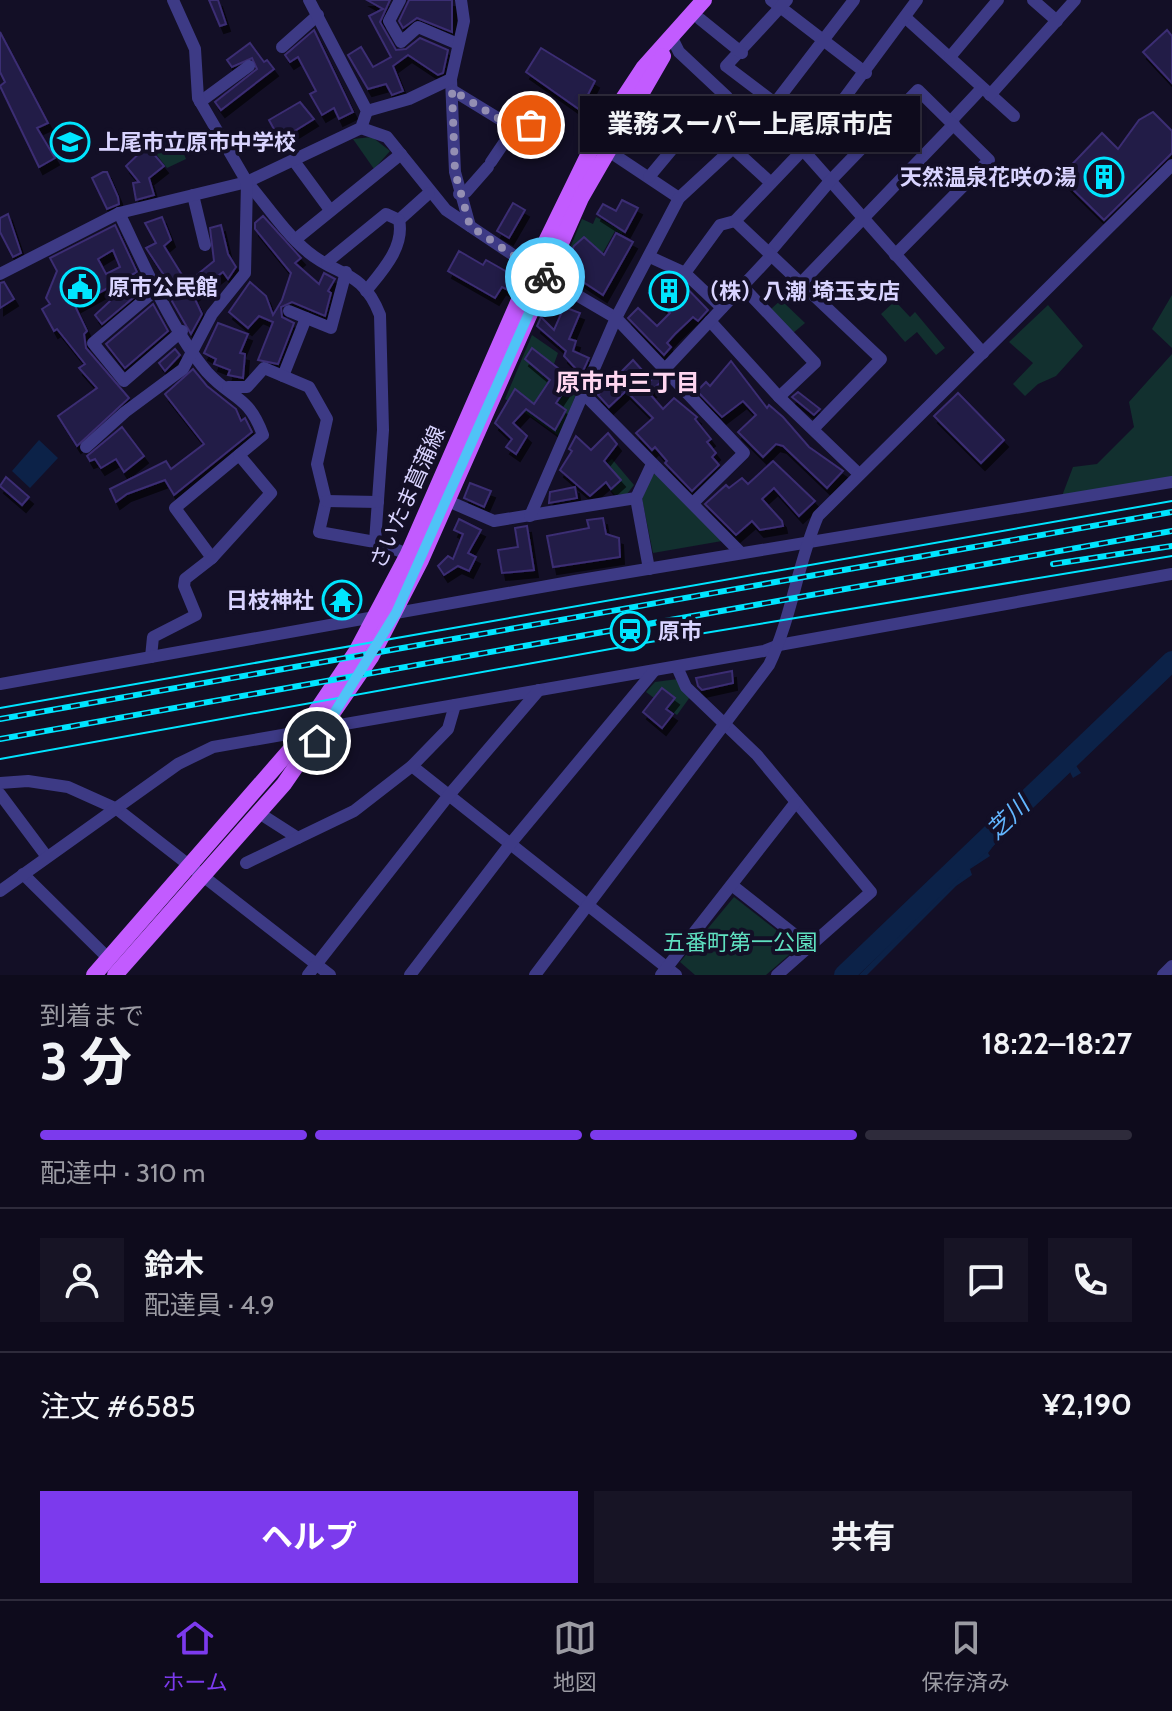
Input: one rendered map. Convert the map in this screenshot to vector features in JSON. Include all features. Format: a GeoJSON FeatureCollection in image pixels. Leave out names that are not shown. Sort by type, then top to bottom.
{"type":"FeatureCollection","features":[{"type":"Feature","properties":{"kind":"main road"},"geometry":{"type":"LineString","coordinates":[[672,38],[677,19],[690,0]]}},
{"type":"Feature","properties":{"kind":"main road","name":"さいたま菖蒲線"},"geometry":{"type":"LineString","coordinates":[[115,975],[304,730],[375,618],[408,554],[602,131],[644,67],[704,0]]}},
{"type":"Feature","properties":{"kind":"main road"},"geometry":{"type":"LineString","coordinates":[[672,38],[687,32],[718,0]]}},
{"type":"Feature","properties":{"kind":"main road","name":"さいたま菖蒲線"},"geometry":{"type":"LineString","coordinates":[[94,975],[107,957],[259,813],[326,727],[396,613],[448,501],[539,272],[672,38]]}},
{"type":"Feature","properties":{"kind":"street"},"geometry":{"type":"LineString","coordinates":[[173,0],[195,49],[200,102],[247,182],[309,253],[346,272],[366,291],[380,315],[383,430],[375,542]]}},
{"type":"Feature","properties":{"kind":"street"},"geometry":{"type":"LineString","coordinates":[[400,0],[389,21],[401,42],[418,27],[458,44]]}},
{"type":"Feature","properties":{"kind":"street"},"geometry":{"type":"LineString","coordinates":[[461,0],[464,21],[452,85],[452,148],[459,194],[470,226]]}},
{"type":"Feature","properties":{"kind":"street"},"geometry":{"type":"LineString","coordinates":[[775,103],[854,0]]}},
{"type":"Feature","properties":{"kind":"street"},"geometry":{"type":"LineString","coordinates":[[685,273],[720,225],[735,221],[817,135],[907,19],[917,0]]}},
{"type":"Feature","properties":{"kind":"street"},"geometry":{"type":"LineString","coordinates":[[950,57],[998,0]]}},
{"type":"Feature","properties":{"kind":"street"},"geometry":{"type":"LineString","coordinates":[[1033,0],[1057,21]]}},
{"type":"Feature","properties":{"kind":"street"},"geometry":{"type":"LineString","coordinates":[[801,283],[952,122],[1075,0]]}},
{"type":"Feature","properties":{"kind":"street"},"geometry":{"type":"LineString","coordinates":[[817,135],[726,66],[742,53],[780,2],[866,73]]}},
{"type":"Feature","properties":{"kind":"street"},"geometry":{"type":"LineString","coordinates":[[0,274],[119,213],[247,182],[361,128],[367,111],[313,4],[282,47]]}},
{"type":"Feature","properties":{"kind":"street"},"geometry":{"type":"LineString","coordinates":[[700,19],[742,53]]}},
{"type":"Feature","properties":{"kind":"street"},"geometry":{"type":"LineString","coordinates":[[907,19],[1014,116]]}},
{"type":"Feature","properties":{"kind":"street"},"geometry":{"type":"LineString","coordinates":[[672,38],[679,52],[727,97],[706,123]]}},
{"type":"Feature","properties":{"kind":"street"},"geometry":{"type":"LineString","coordinates":[[200,102],[249,66]]}},
{"type":"Feature","properties":{"kind":"street"},"geometry":{"type":"LineString","coordinates":[[367,111],[452,85]]}},
{"type":"Feature","properties":{"kind":"street"},"geometry":{"type":"LineString","coordinates":[[452,85],[514,128]]}},
{"type":"Feature","properties":{"kind":"street"},"geometry":{"type":"LineString","coordinates":[[664,370],[769,258],[769,253],[830,181],[918,90],[989,160],[895,255]]}},
{"type":"Feature","properties":{"kind":"street"},"geometry":{"type":"LineString","coordinates":[[649,177],[699,117],[771,183]]}},
{"type":"Feature","properties":{"kind":"street"},"geometry":{"type":"LineString","coordinates":[[459,194],[466,192],[490,165],[522,118],[531,125]]}},
{"type":"Feature","properties":{"kind":"street"},"geometry":{"type":"LineString","coordinates":[[361,128],[387,137],[429,193],[470,226],[616,318],[744,453],[693,503]]}},
{"type":"Feature","properties":{"kind":"street"},"geometry":{"type":"LineString","coordinates":[[530,516],[616,318],[679,198],[733,148]]}},
{"type":"Feature","properties":{"kind":"street"},"geometry":{"type":"LineString","coordinates":[[607,150],[679,198]]}},
{"type":"Feature","properties":{"kind":"street"},"geometry":{"type":"LineString","coordinates":[[803,150],[983,353]]}},
{"type":"Feature","properties":{"kind":"street"},"geometry":{"type":"LineString","coordinates":[[296,239],[401,154]]}},
{"type":"Feature","properties":{"kind":"street"},"geometry":{"type":"LineString","coordinates":[[294,161],[330,210]]}},
{"type":"Feature","properties":{"kind":"street"},"geometry":{"type":"LineString","coordinates":[[535,975],[726,726],[779,645],[807,542],[818,516],[1172,165]]}},
{"type":"Feature","properties":{"kind":"street"},"geometry":{"type":"LineString","coordinates":[[86,447],[125,412],[183,369],[212,314],[245,273],[247,182]]}},
{"type":"Feature","properties":{"kind":"street"},"geometry":{"type":"LineString","coordinates":[[399,220],[429,193]]}},
{"type":"Feature","properties":{"kind":"street"},"geometry":{"type":"LineString","coordinates":[[193,195],[205,245]]}},
{"type":"Feature","properties":{"kind":"street"},"geometry":{"type":"LineString","coordinates":[[119,213],[157,289],[193,351],[208,374],[253,409],[263,435],[175,508],[212,558]]}},
{"type":"Feature","properties":{"kind":"street"},"geometry":{"type":"LineString","coordinates":[[327,262],[386,214],[399,220],[402,231],[391,259],[366,291]]}},
{"type":"Feature","properties":{"kind":"street"},"geometry":{"type":"LineString","coordinates":[[735,221],[881,359],[813,429]]}},
{"type":"Feature","properties":{"kind":"street"},"geometry":{"type":"LineString","coordinates":[[650,257],[685,273],[722,308]]}},
{"type":"Feature","properties":{"kind":"street"},"geometry":{"type":"LineString","coordinates":[[289,311],[331,328],[346,272]]}},
{"type":"Feature","properties":{"kind":"street"},"geometry":{"type":"LineString","coordinates":[[742,286],[815,363],[779,397]]}},
{"type":"Feature","properties":{"kind":"street"},"geometry":{"type":"LineString","coordinates":[[157,289],[93,343],[124,381],[182,331]]}},
{"type":"Feature","properties":{"kind":"street"},"geometry":{"type":"LineString","coordinates":[[283,376],[306,318]]}},
{"type":"Feature","properties":{"kind":"street"},"geometry":{"type":"LineString","coordinates":[[710,321],[779,397],[859,474]]}},
{"type":"Feature","properties":{"kind":"street"},"geometry":{"type":"LineString","coordinates":[[228,387],[247,387],[264,368],[309,387],[327,419],[317,464],[326,501],[319,532],[375,542],[408,554]]}},
{"type":"Feature","properties":{"kind":"street"},"geometry":{"type":"LineString","coordinates":[[583,393],[741,553]]}},
{"type":"Feature","properties":{"kind":"street"},"geometry":{"type":"LineString","coordinates":[[151,657],[153,637],[196,615],[184,586],[185,579],[212,558],[271,493],[239,455]]}},
{"type":"Feature","properties":{"kind":"street"},"geometry":{"type":"LineString","coordinates":[[649,569],[636,498],[652,464]]}},
{"type":"Feature","properties":{"kind":"street"},"geometry":{"type":"LineString","coordinates":[[0,684],[741,553],[1172,482]]}},
{"type":"Feature","properties":{"kind":"street"},"geometry":{"type":"LineString","coordinates":[[448,501],[494,521],[636,498]]}},
{"type":"Feature","properties":{"kind":"street"},"geometry":{"type":"LineString","coordinates":[[326,501],[378,502]]}},
{"type":"Feature","properties":{"kind":"street"},"geometry":{"type":"LineString","coordinates":[[0,891],[178,764],[228,744],[677,667],[779,645],[1172,574]]}},
{"type":"Feature","properties":{"kind":"street"},"geometry":{"type":"LineString","coordinates":[[677,667],[686,687],[757,755],[871,892],[777,975]]}},
{"type":"Feature","properties":{"kind":"street"},"geometry":{"type":"LineString","coordinates":[[410,975],[511,843],[654,671]]}},
{"type":"Feature","properties":{"kind":"street"},"geometry":{"type":"LineString","coordinates":[[312,970],[449,795],[539,690]]}},
{"type":"Feature","properties":{"kind":"street"},"geometry":{"type":"LineString","coordinates":[[246,863],[354,811],[412,766],[448,729],[455,705]]}},
{"type":"Feature","properties":{"kind":"street"},"geometry":{"type":"LineString","coordinates":[[412,766],[588,904],[668,972],[796,802]]}},
{"type":"Feature","properties":{"kind":"street"},"geometry":{"type":"LineString","coordinates":[[0,783],[48,782],[68,787],[117,809],[197,870],[312,970],[330,975]]}},
{"type":"Feature","properties":{"kind":"street"},"geometry":{"type":"LineString","coordinates":[[1,797],[47,857]]}},
{"type":"Feature","properties":{"kind":"street"},"geometry":{"type":"LineString","coordinates":[[259,813],[298,838]]}},
{"type":"Feature","properties":{"kind":"street"},"geometry":{"type":"LineString","coordinates":[[23,874],[107,957]]}},
{"type":"Feature","properties":{"kind":"street"},"geometry":{"type":"LineString","coordinates":[[733,886],[809,946]]}},
{"type":"Feature","properties":{"kind":"street"},"geometry":{"type":"LineString","coordinates":[[1163,975],[1172,966]]}},
{"type":"Feature","properties":{"kind":"green space"},"geometry":{"type":"Polygon","coordinates":[[[174,130],[186,159],[167,168],[147,142],[174,130]]]}},
{"type":"Feature","properties":{"kind":"green space"},"geometry":{"type":"Polygon","coordinates":[[[372,137],[390,151],[374,169],[353,139],[372,137]]]}},
{"type":"Feature","properties":{"kind":"green space"},"geometry":{"type":"Polygon","coordinates":[[[596,217],[617,228],[620,224],[625,227],[622,234],[615,231],[596,265],[570,248],[582,219],[593,224],[596,217]]]}},
{"type":"Feature","properties":{"kind":"green space"},"geometry":{"type":"Polygon","coordinates":[[[1172,295],[1172,348],[1152,329],[1172,295]]]}},
{"type":"Feature","properties":{"kind":"green space"},"geometry":{"type":"Polygon","coordinates":[[[781,300],[805,323],[793,333],[771,309],[781,300]]]}},
{"type":"Feature","properties":{"kind":"green space"},"geometry":{"type":"Polygon","coordinates":[[[895,301],[910,317],[915,312],[945,348],[936,355],[917,332],[905,342],[881,314],[895,301]]]}},
{"type":"Feature","properties":{"kind":"green space"},"geometry":{"type":"Polygon","coordinates":[[[1048,305],[1083,346],[1056,376],[1038,384],[1025,396],[1013,384],[1033,363],[1009,342],[1048,305]]]}},
{"type":"Feature","properties":{"kind":"green space"},"geometry":{"type":"Polygon","coordinates":[[[532,335],[558,353],[554,364],[580,385],[559,436],[505,399],[532,335]]]}},
{"type":"Feature","properties":{"kind":"green space"},"geometry":{"type":"Polygon","coordinates":[[[1172,354],[1172,477],[1062,496],[1073,467],[1097,464],[1134,427],[1129,402],[1172,354]]]}},
{"type":"Feature","properties":{"kind":"green space"},"geometry":{"type":"Polygon","coordinates":[[[612,459],[634,485],[627,494],[615,495],[596,473],[612,459]]]}},
{"type":"Feature","properties":{"kind":"green space"},"geometry":{"type":"Polygon","coordinates":[[[655,474],[722,541],[653,553],[642,499],[651,475],[655,474]]]}},
{"type":"Feature","properties":{"kind":"green space"},"geometry":{"type":"Polygon","coordinates":[[[678,679],[690,697],[677,715],[646,692],[655,682],[678,679]]]}},
{"type":"Feature","properties":{"kind":"green space","name":"五番町第一公園"},"geometry":{"type":"Polygon","coordinates":[[[734,897],[798,947],[766,975],[695,975],[680,962],[734,897]]]}},
{"type":"Feature","properties":{"kind":"water"},"geometry":{"type":"Polygon","coordinates":[[[39,440],[58,458],[30,488],[12,471],[39,440]]]}},
{"type":"Feature","properties":{"kind":"water"},"geometry":{"type":"Polygon","coordinates":[[[1172,659],[1171,671],[1075,764],[1081,773],[1073,778],[1070,772],[995,844],[988,853],[990,856],[970,869],[972,875],[956,886],[867,975],[859,975],[912,922],[906,914],[912,911],[915,920],[967,860],[1045,790],[1068,762],[1172,659]]]}},
{"type":"Feature","properties":{"kind":"building"},"geometry":{"type":"Polygon","coordinates":[[[209,0],[218,0],[226,24],[220,26],[209,0]]]}},
{"type":"Feature","properties":{"kind":"building"},"geometry":{"type":"Polygon","coordinates":[[[367,0],[390,0],[380,22],[396,50],[406,49],[420,38],[448,50],[443,73],[438,75],[408,55],[393,66],[403,91],[392,95],[386,84],[368,89],[348,55],[361,47],[373,67],[391,57],[369,16],[383,9],[367,0]]]}},
{"type":"Feature","properties":{"kind":"building"},"geometry":{"type":"Polygon","coordinates":[[[409,0],[452,0],[452,32],[417,18],[403,28],[399,21],[409,0]]]}},
{"type":"Feature","properties":{"kind":"building"},"geometry":{"type":"Polygon","coordinates":[[[314,30],[353,112],[339,119],[334,108],[322,115],[310,94],[316,91],[298,57],[290,62],[285,55],[314,30]]]}},
{"type":"Feature","properties":{"kind":"building"},"geometry":{"type":"Polygon","coordinates":[[[1167,30],[1172,36],[1172,83],[1143,52],[1167,30]]]}},
{"type":"Feature","properties":{"kind":"building"},"geometry":{"type":"Polygon","coordinates":[[[0,32],[48,123],[37,128],[55,158],[39,167],[0,86],[5,82],[0,72],[0,32]]]}},
{"type":"Feature","properties":{"kind":"building"},"geometry":{"type":"Polygon","coordinates":[[[250,43],[264,62],[267,60],[274,69],[221,110],[215,102],[257,69],[252,58],[232,67],[227,60],[250,43]]]}},
{"type":"Feature","properties":{"kind":"building"},"geometry":{"type":"Polygon","coordinates":[[[541,48],[595,81],[580,110],[526,72],[541,48]]]}},
{"type":"Feature","properties":{"kind":"building"},"geometry":{"type":"Polygon","coordinates":[[[300,102],[314,119],[280,140],[269,120],[300,102]]]}},
{"type":"Feature","properties":{"kind":"building","name":"天然温泉花咲の湯"},"geometry":{"type":"Polygon","coordinates":[[[1153,112],[1172,131],[1172,153],[1104,220],[1060,177],[1102,133],[1118,149],[1139,120],[1153,112]]]}},
{"type":"Feature","properties":{"kind":"building"},"geometry":{"type":"Polygon","coordinates":[[[147,146],[164,166],[149,178],[154,195],[136,200],[133,183],[139,182],[126,166],[147,146]]]}},
{"type":"Feature","properties":{"kind":"building"},"geometry":{"type":"Polygon","coordinates":[[[107,172],[119,204],[107,209],[92,178],[107,172]]]}},
{"type":"Feature","properties":{"kind":"building"},"geometry":{"type":"Polygon","coordinates":[[[622,200],[638,208],[625,232],[597,214],[603,204],[616,211],[622,200]]]}},
{"type":"Feature","properties":{"kind":"building"},"geometry":{"type":"Polygon","coordinates":[[[513,203],[525,210],[509,238],[497,231],[513,203]]]}},
{"type":"Feature","properties":{"kind":"building"},"geometry":{"type":"Polygon","coordinates":[[[8,214],[21,253],[13,257],[0,232],[0,218],[8,214]]]}},
{"type":"Feature","properties":{"kind":"building"},"geometry":{"type":"Polygon","coordinates":[[[263,216],[301,258],[295,263],[319,284],[324,273],[335,279],[328,291],[331,293],[325,316],[292,302],[281,307],[282,317],[294,323],[278,364],[258,360],[273,322],[259,316],[248,328],[229,312],[250,282],[266,296],[273,315],[282,300],[291,273],[255,229],[255,223],[263,216]]]}},
{"type":"Feature","properties":{"kind":"building"},"geometry":{"type":"Polygon","coordinates":[[[162,217],[171,240],[164,246],[187,283],[214,261],[210,228],[221,225],[228,254],[236,267],[228,279],[223,272],[193,295],[202,314],[191,334],[169,296],[175,292],[146,248],[156,243],[145,223],[162,217]]]}},
{"type":"Feature","properties":{"kind":"building"},"geometry":{"type":"Polygon","coordinates":[[[115,225],[137,272],[75,306],[87,331],[84,334],[86,348],[129,398],[77,446],[58,416],[97,388],[79,368],[85,364],[57,329],[54,331],[42,309],[50,304],[46,298],[57,271],[50,258],[115,225]],[[113,250],[98,259],[106,274],[120,267],[113,250]]]}},
{"type":"Feature","properties":{"kind":"building"},"geometry":{"type":"Polygon","coordinates":[[[616,233],[633,242],[603,295],[562,268],[574,246],[584,237],[604,255],[616,233]]]}},
{"type":"Feature","properties":{"kind":"building"},"geometry":{"type":"Polygon","coordinates":[[[459,251],[483,265],[486,260],[509,273],[507,279],[512,283],[508,290],[502,287],[495,298],[448,271],[459,251]]]}},
{"type":"Feature","properties":{"kind":"building"},"geometry":{"type":"Polygon","coordinates":[[[138,275],[145,288],[102,324],[95,315],[138,275]]]}},
{"type":"Feature","properties":{"kind":"building"},"geometry":{"type":"Polygon","coordinates":[[[667,275],[680,281],[708,310],[698,321],[693,317],[675,334],[667,343],[671,347],[664,355],[628,318],[638,308],[657,326],[670,313],[649,293],[667,275]]]}},
{"type":"Feature","properties":{"kind":"building"},"geometry":{"type":"Polygon","coordinates":[[[4,282],[14,299],[0,308],[0,283],[4,282]]]}},
{"type":"Feature","properties":{"kind":"building"},"geometry":{"type":"Polygon","coordinates":[[[153,304],[168,331],[125,368],[106,344],[153,304]]]}},
{"type":"Feature","properties":{"kind":"building"},"geometry":{"type":"Polygon","coordinates":[[[564,307],[580,313],[569,339],[576,341],[573,351],[589,358],[583,371],[578,371],[564,356],[566,351],[537,326],[541,317],[554,330],[564,307]]]}},
{"type":"Feature","properties":{"kind":"building"},"geometry":{"type":"Polygon","coordinates":[[[218,323],[248,334],[240,353],[245,354],[243,378],[228,375],[230,370],[214,364],[216,359],[204,353],[218,323]]]}},
{"type":"Feature","properties":{"kind":"building"},"geometry":{"type":"Polygon","coordinates":[[[532,348],[572,379],[556,403],[566,410],[555,430],[526,409],[513,423],[527,436],[516,454],[506,447],[512,439],[495,423],[515,389],[534,404],[550,380],[525,359],[532,348]]]}},
{"type":"Feature","properties":{"kind":"building"},"geometry":{"type":"Polygon","coordinates":[[[175,349],[180,355],[165,371],[159,363],[175,349]]]}},
{"type":"Feature","properties":{"kind":"building"},"geometry":{"type":"Polygon","coordinates":[[[633,360],[651,380],[657,375],[663,380],[649,393],[663,409],[674,398],[697,417],[695,419],[711,439],[707,442],[716,453],[712,457],[719,465],[692,491],[665,463],[667,461],[655,447],[652,450],[636,433],[653,418],[626,391],[609,407],[598,395],[633,360]]]}},
{"type":"Feature","properties":{"kind":"building"},"geometry":{"type":"Polygon","coordinates":[[[731,361],[767,408],[769,405],[809,447],[843,471],[827,488],[783,446],[776,444],[763,457],[738,432],[756,415],[743,401],[722,417],[697,391],[706,382],[710,386],[731,361]]]}},
{"type":"Feature","properties":{"kind":"building"},"geometry":{"type":"Polygon","coordinates":[[[193,369],[207,386],[236,409],[241,421],[245,418],[252,432],[174,495],[165,480],[127,494],[116,502],[110,489],[166,461],[171,469],[204,444],[165,394],[193,369]]]}},
{"type":"Feature","properties":{"kind":"building"},"geometry":{"type":"Polygon","coordinates":[[[798,392],[820,409],[814,415],[792,397],[798,392]]]}},
{"type":"Feature","properties":{"kind":"building"},"geometry":{"type":"Polygon","coordinates":[[[958,393],[1004,440],[981,463],[934,416],[958,393]]]}},
{"type":"Feature","properties":{"kind":"building"},"geometry":{"type":"Polygon","coordinates":[[[122,427],[144,456],[124,472],[116,459],[101,468],[95,459],[90,461],[87,456],[122,427]]]}},
{"type":"Feature","properties":{"kind":"building"},"geometry":{"type":"Polygon","coordinates":[[[608,433],[617,444],[604,461],[621,480],[611,489],[606,482],[590,496],[560,470],[572,451],[569,449],[576,436],[591,450],[608,433]]]}},
{"type":"Feature","properties":{"kind":"building"},"geometry":{"type":"Polygon","coordinates":[[[773,461],[815,501],[799,516],[774,488],[762,499],[783,526],[760,530],[752,521],[736,535],[705,504],[726,485],[729,488],[742,478],[748,484],[773,461]]]}},
{"type":"Feature","properties":{"kind":"building"},"geometry":{"type":"Polygon","coordinates":[[[6,477],[29,497],[22,505],[0,486],[6,477]]]}},
{"type":"Feature","properties":{"kind":"building"},"geometry":{"type":"Polygon","coordinates":[[[470,483],[491,491],[484,507],[464,498],[470,483]]]}},
{"type":"Feature","properties":{"kind":"building"},"geometry":{"type":"Polygon","coordinates":[[[575,487],[577,498],[549,503],[550,492],[575,487]]]}},
{"type":"Feature","properties":{"kind":"building"},"geometry":{"type":"Polygon","coordinates":[[[603,518],[606,534],[619,538],[620,557],[553,567],[547,536],[589,528],[587,520],[603,518]]]}},
{"type":"Feature","properties":{"kind":"building"},"geometry":{"type":"Polygon","coordinates":[[[459,519],[481,530],[468,553],[476,557],[469,571],[458,566],[444,575],[438,566],[448,556],[453,559],[463,534],[454,530],[459,519]]]}},
{"type":"Feature","properties":{"kind":"building"},"geometry":{"type":"Polygon","coordinates":[[[527,526],[534,570],[502,573],[498,550],[518,547],[515,528],[527,526]]]}},
{"type":"Feature","properties":{"kind":"building"},"geometry":{"type":"Polygon","coordinates":[[[732,671],[733,683],[702,690],[698,686],[696,678],[732,671]]]}},
{"type":"Feature","properties":{"kind":"building"},"geometry":{"type":"Polygon","coordinates":[[[662,688],[675,698],[666,709],[673,714],[662,728],[643,712],[662,688]]]}},
{"type":"Feature","properties":{"kind":"waterway","name":"芝川"},"geometry":{"type":"LineString","coordinates":[[844,975],[1172,661]]}},
{"type":"Feature","properties":{"kind":"tram line"},"geometry":{"type":"LineString","coordinates":[[0,708],[1172,501]]}},
{"type":"Feature","properties":{"kind":"tram line"},"geometry":{"type":"LineString","coordinates":[[0,759],[638,644],[1172,556]]}},
{"type":"Feature","properties":{"kind":"railway"},"geometry":{"type":"LineString","coordinates":[[0,719],[1172,512]]}},
{"type":"Feature","properties":{"kind":"railway"},"geometry":{"type":"LineString","coordinates":[[0,739],[1172,531]]}},
{"type":"Feature","properties":{"kind":"railway"},"geometry":{"type":"LineString","coordinates":[[1053,564],[1172,546]]}},
{"type":"Feature","properties":{"kind":"way so far"},"geometry":{"type":"LineString","coordinates":[[531,125],[522,118],[514,128],[452,90],[455,172],[470,226],[545,277]]}},
{"type":"Feature","properties":{"kind":"place","name":"業務スーパー上尾原市店"},"geometry":{"type":"Point","coordinates":[531,125]}},
{"type":"Feature","properties":{"kind":"place","name":"上尾市立原市中学校"},"geometry":{"type":"Point","coordinates":[70,142]}},
{"type":"Feature","properties":{"kind":"place","name":"天然温泉花咲の湯"},"geometry":{"type":"Point","coordinates":[1104,177]}},
{"type":"Feature","properties":{"kind":"place","name":"原市公民館"},"geometry":{"type":"Point","coordinates":[80,287]}},
{"type":"Feature","properties":{"kind":"place","name":"（株）八潮 埼玉支店"},"geometry":{"type":"Point","coordinates":[669,291]}},
{"type":"Feature","properties":{"kind":"place","name":"日枝神社"},"geometry":{"type":"Point","coordinates":[342,600]}},
{"type":"Feature","properties":{"kind":"place","name":"原市"},"geometry":{"type":"Point","coordinates":[630,631]}},
{"type":"Feature","properties":{"kind":"district","name":"原市中三丁目"},"geometry":{"type":"Point","coordinates":[628,383]}},
{"type":"Feature","properties":{"kind":"route"},"geometry":{"type":"LineString","coordinates":[[317,741],[396,613],[545,277]]}}]}
